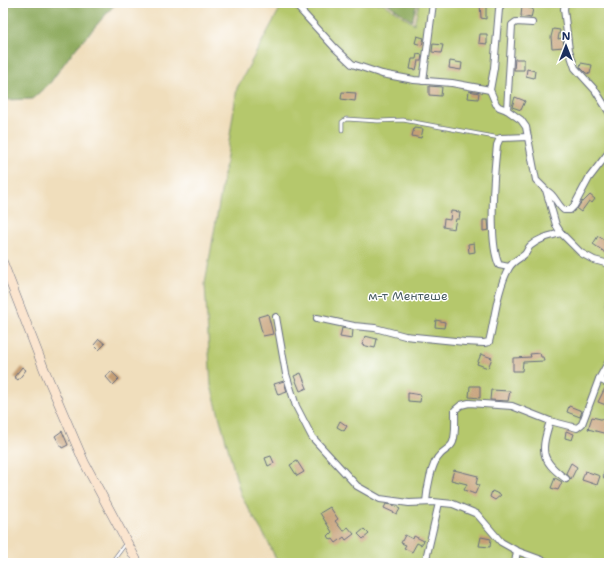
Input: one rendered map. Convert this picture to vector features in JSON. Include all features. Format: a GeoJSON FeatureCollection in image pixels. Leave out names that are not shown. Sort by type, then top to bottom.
{"type":"FeatureCollection","features":[{"type":"Feature","properties":{"kind":"main road"},"geometry":{"type":"LineString","coordinates":[[3,263],[44,369],[84,462],[138,563]]}},
{"type":"Feature","properties":{"kind":"street"},"geometry":{"type":"LineString","coordinates":[[294,3],[329,43],[352,64],[382,74],[423,81],[452,83],[490,90]]}},
{"type":"Feature","properties":{"kind":"street"},"geometry":{"type":"LineString","coordinates":[[423,81],[433,3]]}},
{"type":"Feature","properties":{"kind":"street"},"geometry":{"type":"LineString","coordinates":[[502,3],[499,9],[494,68],[490,90],[496,104],[521,120],[526,127],[536,180],[550,193],[560,207],[564,210],[570,210],[574,206],[589,178],[609,152]]}},
{"type":"Feature","properties":{"kind":"street"},"geometry":{"type":"LineString","coordinates":[[565,3],[564,9],[569,50],[575,68],[595,90],[608,108]]}},
{"type":"Feature","properties":{"kind":"street"},"geometry":{"type":"LineString","coordinates":[[507,110],[512,25],[516,22],[532,23]]}},
{"type":"Feature","properties":{"kind":"street"},"geometry":{"type":"LineString","coordinates":[[510,267],[499,265],[496,259],[494,241],[493,214],[497,145],[500,138],[528,137]]}},
{"type":"Feature","properties":{"kind":"street"},"geometry":{"type":"LineString","coordinates":[[546,190],[556,225],[561,233],[581,253],[594,260],[609,264]]}},
{"type":"Feature","properties":{"kind":"street"},"geometry":{"type":"LineString","coordinates":[[317,318],[354,326],[375,328],[405,336],[465,342],[489,342],[494,313],[503,283],[510,267],[517,259],[525,254],[530,246],[539,239],[561,233]]}},
{"type":"Feature","properties":{"kind":"street"},"geometry":{"type":"LineString","coordinates":[[276,317],[286,374],[296,406],[312,437],[357,486],[380,499],[409,503],[426,502],[453,504],[477,514],[501,542],[517,551],[550,563]]}},
{"type":"Feature","properties":{"kind":"street"},"geometry":{"type":"LineString","coordinates":[[426,502],[427,487],[439,455],[450,447],[454,441],[455,410],[461,405],[469,403],[512,406],[550,421],[574,428],[581,426],[599,379],[609,362]]}},
{"type":"Feature","properties":{"kind":"street"},"geometry":{"type":"LineString","coordinates":[[599,379],[609,384]]}},
{"type":"Feature","properties":{"kind":"street"},"geometry":{"type":"LineString","coordinates":[[550,421],[543,445],[544,454],[555,471],[566,480]]}},
{"type":"Feature","properties":{"kind":"street"},"geometry":{"type":"LineString","coordinates":[[607,476],[609,464]]}},
{"type":"Feature","properties":{"kind":"street"},"geometry":{"type":"LineString","coordinates":[[425,563],[439,503]]}},
{"type":"Feature","properties":{"kind":"street"},"geometry":{"type":"LineString","coordinates":[[515,563],[517,551]]}},
{"type":"Feature","properties":{"kind":"lane"},"geometry":{"type":"LineString","coordinates":[[342,130],[342,122],[346,119],[378,121],[403,120],[500,138]]}},
{"type":"Feature","properties":{"kind":"lane"},"geometry":{"type":"LineString","coordinates":[[115,563],[114,558],[116,554],[126,542]]}},
{"type":"Feature","properties":{"kind":"green space"},"geometry":{"type":"Polygon","coordinates":[[[3,3],[116,3],[71,54],[50,83],[32,99],[3,100],[3,3]]]}},
{"type":"Feature","properties":{"kind":"green space","name":"м-т Ментeше"},"geometry":{"type":"Polygon","coordinates":[[[283,3],[383,3],[414,24],[419,3],[609,3],[609,563],[278,563],[266,538],[241,496],[211,386],[205,284],[225,169],[237,88],[283,3]]]}},
{"type":"Feature","properties":{"kind":"green space"},"geometry":{"type":"Polygon","coordinates":[[[387,3],[417,3],[412,21],[387,3]]]}},
{"type":"Feature","properties":{"kind":"building"},"geometry":{"type":"Polygon","coordinates":[[[480,3],[486,3],[486,19],[481,18],[480,3]]]}},
{"type":"Feature","properties":{"kind":"building"},"geometry":{"type":"Polygon","coordinates":[[[522,6],[533,9],[531,18],[521,16],[522,6]]]}},
{"type":"Feature","properties":{"kind":"building"},"geometry":{"type":"Polygon","coordinates":[[[553,29],[560,30],[558,39],[563,38],[564,47],[552,48],[551,37],[553,29]]]}},
{"type":"Feature","properties":{"kind":"building"},"geometry":{"type":"Polygon","coordinates":[[[480,34],[487,34],[487,44],[479,43],[480,34]]]}},
{"type":"Feature","properties":{"kind":"building"},"geometry":{"type":"Polygon","coordinates":[[[417,36],[424,38],[422,45],[415,43],[417,36]]]}},
{"type":"Feature","properties":{"kind":"building"},"geometry":{"type":"Polygon","coordinates":[[[433,44],[443,45],[441,53],[432,52],[433,44]]]}},
{"type":"Feature","properties":{"kind":"building"},"geometry":{"type":"Polygon","coordinates":[[[417,54],[422,55],[421,61],[418,61],[416,70],[410,69],[412,59],[416,59],[417,54]]]}},
{"type":"Feature","properties":{"kind":"building"},"geometry":{"type":"Polygon","coordinates":[[[515,59],[524,59],[524,70],[514,70],[515,59]]]}},
{"type":"Feature","properties":{"kind":"building"},"geometry":{"type":"Polygon","coordinates":[[[450,61],[462,63],[461,70],[449,68],[450,61]]]}},
{"type":"Feature","properties":{"kind":"building"},"geometry":{"type":"Polygon","coordinates":[[[581,63],[592,65],[590,74],[586,73],[580,67],[581,63]]]}},
{"type":"Feature","properties":{"kind":"building"},"geometry":{"type":"Polygon","coordinates":[[[527,69],[535,71],[534,78],[526,76],[527,69]]]}},
{"type":"Feature","properties":{"kind":"building"},"geometry":{"type":"Polygon","coordinates":[[[429,86],[442,87],[441,96],[429,95],[429,86]]]}},
{"type":"Feature","properties":{"kind":"building"},"geometry":{"type":"Polygon","coordinates":[[[469,91],[479,93],[478,99],[468,98],[469,91]]]}},
{"type":"Feature","properties":{"kind":"building"},"geometry":{"type":"Polygon","coordinates":[[[342,92],[356,93],[355,101],[341,99],[342,92]]]}},
{"type":"Feature","properties":{"kind":"building"},"geometry":{"type":"Polygon","coordinates":[[[515,97],[525,101],[521,110],[512,107],[515,97]]]}},
{"type":"Feature","properties":{"kind":"building"},"geometry":{"type":"Polygon","coordinates":[[[414,128],[423,129],[421,138],[412,136],[414,128]]]}},
{"type":"Feature","properties":{"kind":"building"},"geometry":{"type":"Polygon","coordinates":[[[590,195],[595,199],[592,203],[589,201],[581,212],[577,209],[582,201],[583,202],[590,195]]]}},
{"type":"Feature","properties":{"kind":"building"},"geometry":{"type":"Polygon","coordinates":[[[451,211],[460,212],[459,219],[456,219],[454,229],[443,227],[444,219],[450,220],[451,211]]]}},
{"type":"Feature","properties":{"kind":"building"},"geometry":{"type":"Polygon","coordinates":[[[483,220],[488,220],[489,230],[483,231],[483,220]]]}},
{"type":"Feature","properties":{"kind":"building"},"geometry":{"type":"Polygon","coordinates":[[[598,236],[609,243],[609,255],[593,244],[598,236]]]}},
{"type":"Feature","properties":{"kind":"building"},"geometry":{"type":"Polygon","coordinates":[[[474,243],[475,252],[469,253],[468,244],[474,243]]]}},
{"type":"Feature","properties":{"kind":"building"},"geometry":{"type":"Polygon","coordinates":[[[268,314],[273,334],[263,336],[258,317],[268,314]]]}},
{"type":"Feature","properties":{"kind":"building"},"geometry":{"type":"Polygon","coordinates":[[[436,320],[445,322],[444,328],[435,327],[436,320]]]}},
{"type":"Feature","properties":{"kind":"building"},"geometry":{"type":"Polygon","coordinates":[[[342,328],[353,330],[352,339],[340,337],[342,328]]]}},
{"type":"Feature","properties":{"kind":"building"},"geometry":{"type":"Polygon","coordinates":[[[365,336],[377,339],[375,348],[362,345],[365,336]]]}},
{"type":"Feature","properties":{"kind":"building"},"geometry":{"type":"Polygon","coordinates":[[[99,339],[105,344],[99,350],[94,345],[99,339]]]}},
{"type":"Feature","properties":{"kind":"building"},"geometry":{"type":"Polygon","coordinates":[[[540,353],[544,361],[523,362],[522,371],[513,371],[513,358],[531,357],[530,354],[540,353]]]}},
{"type":"Feature","properties":{"kind":"building"},"geometry":{"type":"Polygon","coordinates":[[[481,354],[492,358],[488,368],[477,364],[481,354]]]}},
{"type":"Feature","properties":{"kind":"building"},"geometry":{"type":"Polygon","coordinates":[[[22,367],[26,370],[18,380],[14,377],[22,367]]]}},
{"type":"Feature","properties":{"kind":"building"},"geometry":{"type":"Polygon","coordinates":[[[111,371],[119,379],[113,385],[106,377],[111,371]]]}},
{"type":"Feature","properties":{"kind":"building"},"geometry":{"type":"Polygon","coordinates":[[[301,373],[307,388],[300,391],[294,376],[301,373]]]}},
{"type":"Feature","properties":{"kind":"building"},"geometry":{"type":"Polygon","coordinates":[[[284,381],[287,392],[278,395],[274,384],[284,381]]]}},
{"type":"Feature","properties":{"kind":"building"},"geometry":{"type":"Polygon","coordinates":[[[470,386],[480,386],[480,398],[469,397],[470,386]]]}},
{"type":"Feature","properties":{"kind":"building"},"geometry":{"type":"Polygon","coordinates":[[[605,388],[609,390],[609,399],[606,405],[598,402],[605,388]]]}},
{"type":"Feature","properties":{"kind":"building"},"geometry":{"type":"Polygon","coordinates":[[[491,390],[510,391],[508,401],[490,400],[491,390]]]}},
{"type":"Feature","properties":{"kind":"building"},"geometry":{"type":"Polygon","coordinates":[[[408,393],[421,395],[420,402],[408,401],[408,393]]]}},
{"type":"Feature","properties":{"kind":"building"},"geometry":{"type":"Polygon","coordinates":[[[569,406],[582,411],[580,417],[567,412],[569,406]]]}},
{"type":"Feature","properties":{"kind":"building"},"geometry":{"type":"Polygon","coordinates":[[[592,417],[609,421],[609,429],[607,434],[588,429],[592,417]]]}},
{"type":"Feature","properties":{"kind":"building"},"geometry":{"type":"Polygon","coordinates":[[[340,421],[347,426],[344,431],[337,427],[340,421]]]}},
{"type":"Feature","properties":{"kind":"building"},"geometry":{"type":"Polygon","coordinates":[[[62,431],[68,445],[62,448],[55,436],[62,431]]]}},
{"type":"Feature","properties":{"kind":"building"},"geometry":{"type":"Polygon","coordinates":[[[566,431],[574,434],[572,440],[565,438],[566,431]]]}},
{"type":"Feature","properties":{"kind":"building"},"geometry":{"type":"Polygon","coordinates":[[[271,456],[274,463],[268,466],[265,458],[271,456]]]}},
{"type":"Feature","properties":{"kind":"building"},"geometry":{"type":"Polygon","coordinates":[[[297,461],[304,472],[297,476],[290,465],[297,461]]]}},
{"type":"Feature","properties":{"kind":"building"},"geometry":{"type":"Polygon","coordinates":[[[571,463],[577,467],[571,479],[566,473],[571,463]]]}},
{"type":"Feature","properties":{"kind":"building"},"geometry":{"type":"Polygon","coordinates":[[[454,470],[478,476],[476,484],[479,485],[475,494],[464,490],[467,484],[451,480],[454,470]]]}},
{"type":"Feature","properties":{"kind":"building"},"geometry":{"type":"Polygon","coordinates":[[[585,471],[600,476],[597,485],[582,480],[585,471]]]}},
{"type":"Feature","properties":{"kind":"building"},"geometry":{"type":"Polygon","coordinates":[[[555,478],[562,482],[558,490],[551,488],[555,478]]]}},
{"type":"Feature","properties":{"kind":"building"},"geometry":{"type":"Polygon","coordinates":[[[492,491],[501,495],[495,500],[490,497],[492,491]]]}},
{"type":"Feature","properties":{"kind":"building"},"geometry":{"type":"Polygon","coordinates":[[[386,504],[393,505],[400,509],[397,514],[384,508],[386,504]]]}},
{"type":"Feature","properties":{"kind":"building"},"geometry":{"type":"Polygon","coordinates":[[[330,507],[338,519],[335,521],[343,531],[348,527],[354,534],[346,540],[344,537],[336,543],[328,536],[332,532],[320,513],[330,507]]]}},
{"type":"Feature","properties":{"kind":"building"},"geometry":{"type":"Polygon","coordinates":[[[364,529],[369,534],[363,539],[358,534],[364,529]]]}},
{"type":"Feature","properties":{"kind":"building"},"geometry":{"type":"Polygon","coordinates":[[[405,535],[413,539],[414,536],[424,541],[421,545],[417,543],[412,552],[404,548],[406,545],[401,543],[405,535]]]}},
{"type":"Feature","properties":{"kind":"building"},"geometry":{"type":"Polygon","coordinates":[[[481,537],[491,539],[490,547],[479,546],[481,537]]]}}]}
